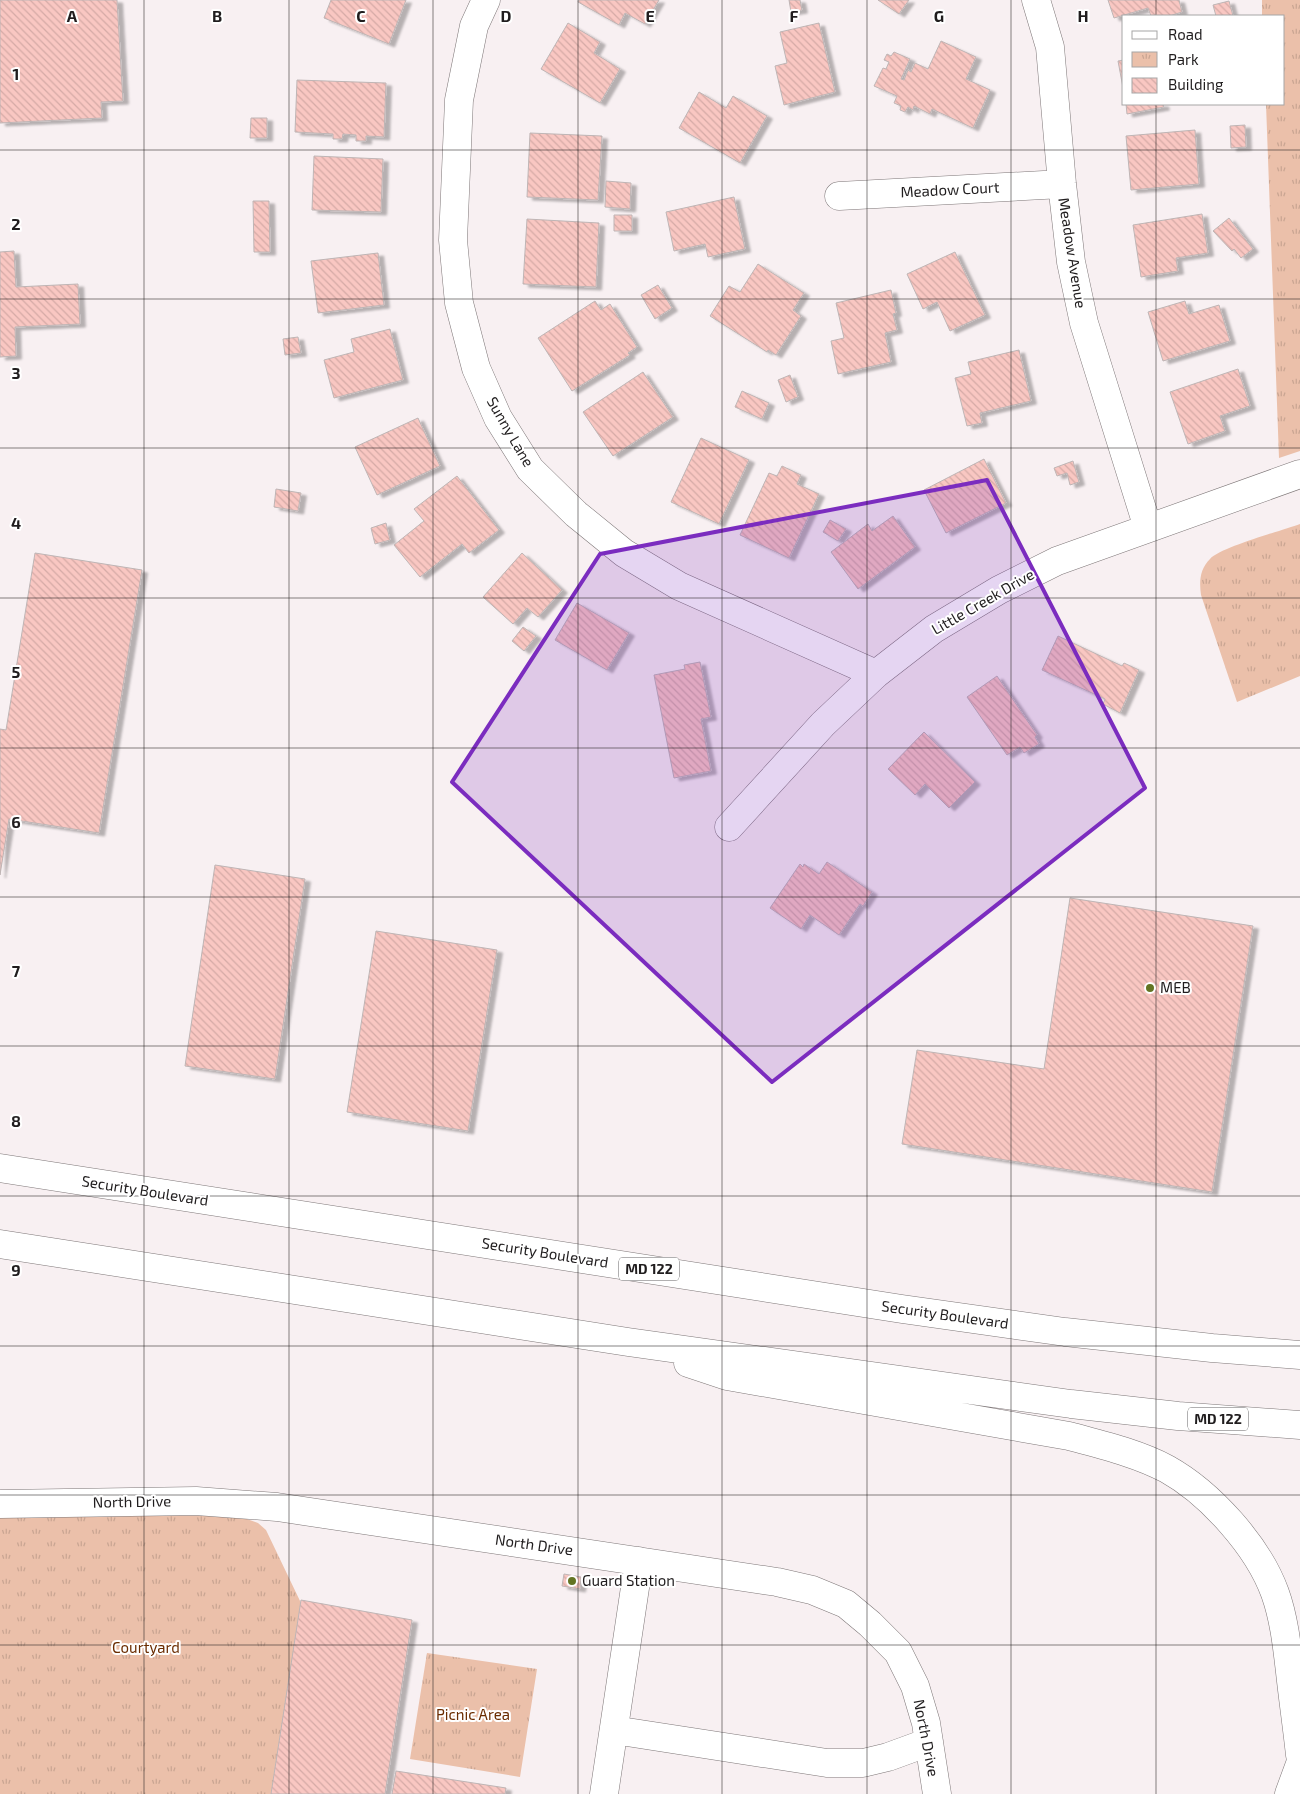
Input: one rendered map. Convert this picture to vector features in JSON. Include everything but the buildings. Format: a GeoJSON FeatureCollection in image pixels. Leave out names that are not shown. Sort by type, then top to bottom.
{"type":"FeatureCollection","features":[{"type":"Feature","properties":{"kind":"main road","name":"Sunny Lane"},"geometry":{"type":"LineString","coordinates":[[486,0],[474,26],[459,100],[453,240],[459,303],[476,368],[498,418],[530,469],[576,514],[624,553],[679,586],[876,674]]}},
{"type":"Feature","properties":{"kind":"main road","name":"Meadow Avenue"},"geometry":{"type":"LineString","coordinates":[[1036,0],[1050,47],[1071,262],[1084,323],[1148,528]]}},
{"type":"Feature","properties":{"kind":"main road","name":"Meadow Court"},"geometry":{"type":"LineString","coordinates":[[839,196],[1062,184]]}},
{"type":"Feature","properties":{"kind":"main road","name":"Little Creek Drive"},"geometry":{"type":"LineString","coordinates":[[729,827],[823,724],[876,674],[934,629],[999,590],[1057,561],[1300,474]]}},
{"type":"Feature","properties":{"kind":"main road","name":"Security Boulevard"},"geometry":{"type":"LineString","coordinates":[[0,1168],[902,1309],[1085,1334],[1212,1348],[1300,1355]]}},
{"type":"Feature","properties":{"kind":"main road","name":"MD 122"},"geometry":{"type":"LineString","coordinates":[[0,1244],[628,1342],[1071,1404],[1178,1416],[1300,1425]]}},
{"type":"Feature","properties":{"kind":"main road"},"geometry":{"type":"LineString","coordinates":[[628,1342],[727,1376],[1069,1436],[1105,1445],[1166,1468],[1215,1504],[1259,1562],[1275,1593],[1285,1633],[1300,1755]]}},
{"type":"Feature","properties":{"kind":"main road","name":"North Drive"},"geometry":{"type":"LineString","coordinates":[[0,1504],[196,1501],[277,1507],[777,1582],[812,1590],[846,1604],[870,1624],[898,1652],[915,1686],[926,1723],[937,1794]]}},
{"type":"Feature","properties":{"kind":"main road"},"geometry":{"type":"LineString","coordinates":[[604,1794],[639,1561]]}},
{"type":"Feature","properties":{"kind":"main road"},"geometry":{"type":"LineString","coordinates":[[614,1730],[827,1762],[862,1762],[888,1758],[929,1742]]}},
{"type":"Feature","properties":{"kind":"main road"},"geometry":{"type":"LineString","coordinates":[[1289,1794],[1300,1764]]}},
{"type":"Feature","properties":{"kind":"highlighted area"},"geometry":{"type":"Polygon","coordinates":[[[987,480],[1145,788],[772,1082],[452,782],[600,554],[987,480]]]}},
{"type":"Feature","properties":{"kind":"green space"},"geometry":{"type":"Polygon","coordinates":[[[1262,0],[1300,0],[1300,451],[1279,458],[1266,105],[1285,105],[1285,15],[1262,15],[1262,0]]]}},
{"type":"Feature","properties":{"kind":"green space"},"geometry":{"type":"Polygon","coordinates":[[[1300,524],[1300,676],[1237,702],[1201,595],[1200,580],[1202,571],[1210,559],[1226,549],[1300,524]]]}},
{"type":"Feature","properties":{"kind":"green space","name":"Courtyard"},"geometry":{"type":"Polygon","coordinates":[[[196,1501],[258,1523],[266,1530],[301,1603],[271,1794],[0,1794],[0,1504],[196,1501]]]}},
{"type":"Feature","properties":{"kind":"green space","name":"Picnic Area"},"geometry":{"type":"Polygon","coordinates":[[[427,1653],[537,1669],[520,1777],[410,1759],[427,1653]]]}},
{"type":"Feature","properties":{"kind":"place","name":"MEB"},"geometry":{"type":"Point","coordinates":[1150,988]}},
{"type":"Feature","properties":{"kind":"place","name":"Guard Station"},"geometry":{"type":"Point","coordinates":[572,1581]}}]}
